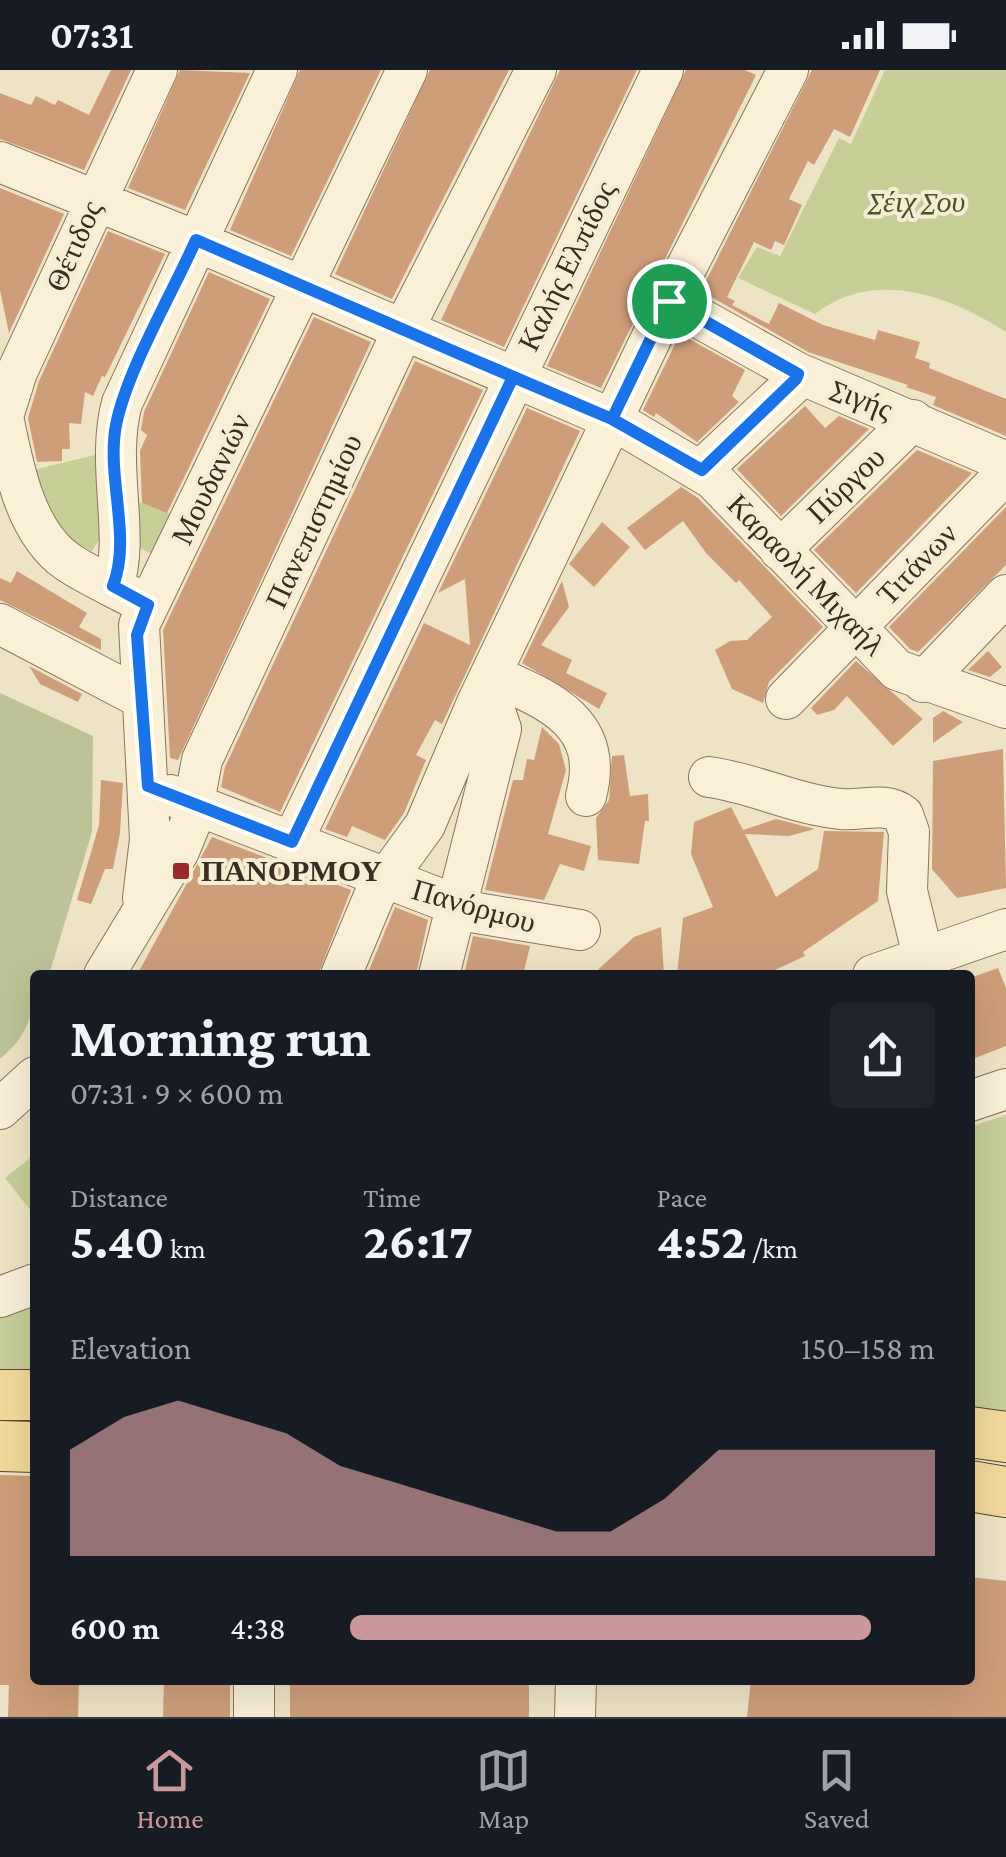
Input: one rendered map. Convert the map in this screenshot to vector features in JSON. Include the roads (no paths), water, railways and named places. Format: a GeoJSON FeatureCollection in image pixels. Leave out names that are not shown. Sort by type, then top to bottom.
{"type":"FeatureCollection","features":[{"type":"Feature","properties":{"kind":"main road"},"geometry":{"type":"LineString","coordinates":[[0,1395],[30,1395]]}},
{"type":"Feature","properties":{"kind":"main road"},"geometry":{"type":"LineString","coordinates":[[975,1433],[1006,1437]]}},
{"type":"Feature","properties":{"kind":"main road"},"geometry":{"type":"LineString","coordinates":[[0,1446],[30,1447]]}},
{"type":"Feature","properties":{"kind":"main road"},"geometry":{"type":"LineString","coordinates":[[975,1487],[1006,1492]]}},
{"type":"Feature","properties":{"kind":"street","name":"Θέτιδος"},"geometry":{"type":"LineString","coordinates":[[1,414],[157,70]]}},
{"type":"Feature","properties":{"kind":"street"},"geometry":{"type":"LineString","coordinates":[[113,586],[119,565],[113,472],[116,424],[196,240],[278,70]]}},
{"type":"Feature","properties":{"kind":"street","name":"Μουδανιών"},"geometry":{"type":"LineString","coordinates":[[140,914],[150,856],[137,635],[148,605],[407,70]]}},
{"type":"Feature","properties":{"kind":"street","name":"Πανεπιστημίου"},"geometry":{"type":"LineString","coordinates":[[107,970],[174,862],[188,831],[202,760],[403,330],[536,70]]}},
{"type":"Feature","properties":{"kind":"street","name":"Καλής Ελπίδος"},"geometry":{"type":"LineString","coordinates":[[292,842],[663,70]]}},
{"type":"Feature","properties":{"kind":"street"},"geometry":{"type":"LineString","coordinates":[[343,970],[372,899],[420,833],[612,419],[788,70]]}},
{"type":"Feature","properties":{"kind":"street","name":"Καραολή Μιχαήλ"},"geometry":{"type":"LineString","coordinates":[[4,163],[196,240],[612,419],[702,470],[898,670],[923,682],[1006,708]]}},
{"type":"Feature","properties":{"kind":"street","name":"Σιγής"},"geometry":{"type":"LineString","coordinates":[[669,301],[798,374],[1006,462]]}},
{"type":"Feature","properties":{"kind":"street"},"geometry":{"type":"LineString","coordinates":[[702,470],[792,385],[798,374]]}},
{"type":"Feature","properties":{"kind":"street"},"geometry":{"type":"LineString","coordinates":[[1,414],[18,476],[46,538],[67,562],[148,605]]}},
{"type":"Feature","properties":{"kind":"street","name":"Πύργου"},"geometry":{"type":"LineString","coordinates":[[780,550],[913,420]]}},
{"type":"Feature","properties":{"kind":"street","name":"Τιτάνων"},"geometry":{"type":"LineString","coordinates":[[786,699],[1006,473]]}},
{"type":"Feature","properties":{"kind":"street"},"geometry":{"type":"LineString","coordinates":[[923,682],[1006,595]]}},
{"type":"Feature","properties":{"kind":"street"},"geometry":{"type":"LineString","coordinates":[[0,624],[141,698]]}},
{"type":"Feature","properties":{"kind":"street"},"geometry":{"type":"LineString","coordinates":[[484,689],[569,714],[585,748],[586,796]]}},
{"type":"Feature","properties":{"kind":"street"},"geometry":{"type":"LineString","coordinates":[[440,970],[501,729],[484,689]]}},
{"type":"Feature","properties":{"kind":"street"},"geometry":{"type":"LineString","coordinates":[[709,777],[757,786],[823,807],[889,808],[904,815],[909,832],[908,891],[923,956]]}},
{"type":"Feature","properties":{"kind":"street","name":"Πανόρμου"},"geometry":{"type":"LineString","coordinates":[[148,786],[458,906],[532,924],[580,930]]}},
{"type":"Feature","properties":{"kind":"street"},"geometry":{"type":"LineString","coordinates":[[885,970],[1006,929]]}},
{"type":"Feature","properties":{"kind":"street"},"geometry":{"type":"LineString","coordinates":[[0,1109],[30,1082]]}},
{"type":"Feature","properties":{"kind":"street"},"geometry":{"type":"LineString","coordinates":[[975,1099],[1006,1088]]}},
{"type":"Feature","properties":{"kind":"street"},"geometry":{"type":"LineString","coordinates":[[0,1297],[30,1286]]}},
{"type":"Feature","properties":{"kind":"street"},"geometry":{"type":"LineString","coordinates":[[254,1685],[254,1717]]}},
{"type":"Feature","properties":{"kind":"street"},"geometry":{"type":"LineString","coordinates":[[575,1717],[576,1685]]}},
{"type":"Feature","properties":{"kind":"place","name":"ΠΑΝΟΡΜΟΥ"},"geometry":{"type":"Point","coordinates":[181,871]}},
{"type":"Feature","properties":{"kind":"park label","name":"Σέιχ Σου"},"geometry":{"type":"Point","coordinates":[917,202]}}]}
